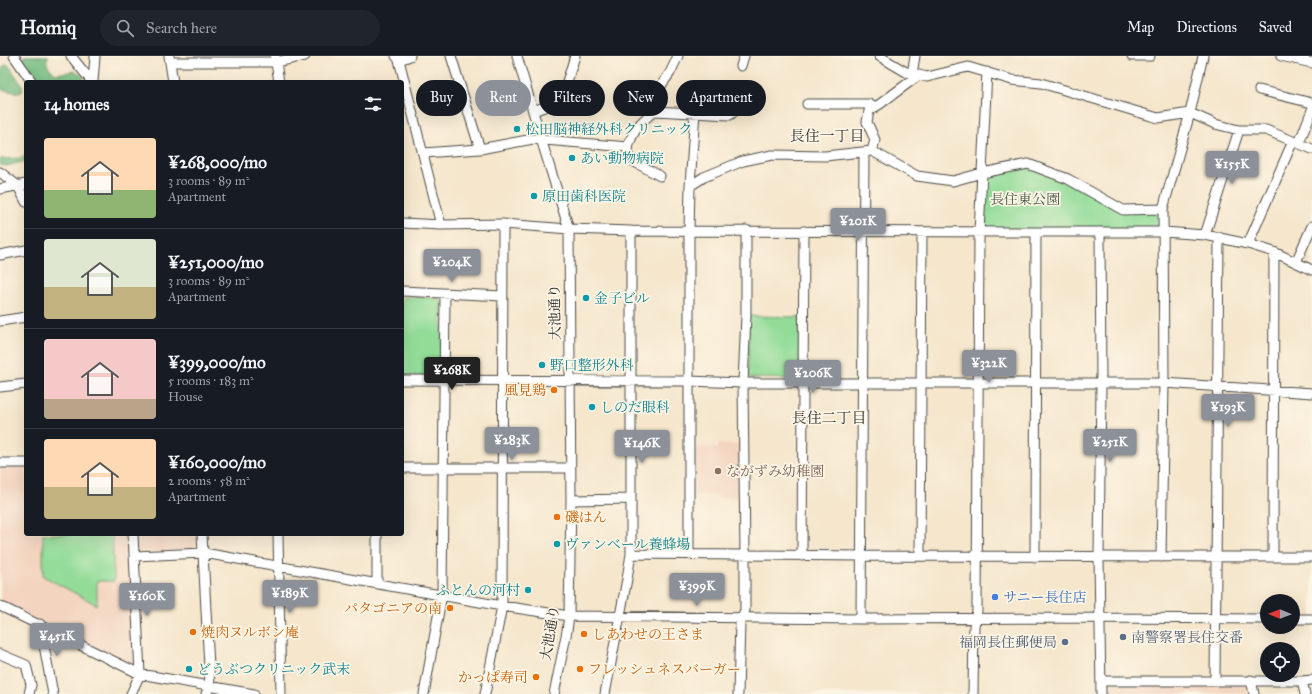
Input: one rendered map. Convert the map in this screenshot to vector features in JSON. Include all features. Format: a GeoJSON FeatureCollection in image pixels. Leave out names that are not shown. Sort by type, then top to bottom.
{"type":"FeatureCollection","features":[{"type":"Feature","properties":{"kind":"street"},"geometry":{"type":"LineString","coordinates":[[14,56],[31,80]]}},
{"type":"Feature","properties":{"kind":"street"},"geometry":{"type":"LineString","coordinates":[[71,56],[91,80]]}},
{"type":"Feature","properties":{"kind":"street"},"geometry":{"type":"LineString","coordinates":[[93,80],[95,56]]}},
{"type":"Feature","properties":{"kind":"street"},"geometry":{"type":"LineString","coordinates":[[173,80],[170,59],[276,59],[305,56]]}},
{"type":"Feature","properties":{"kind":"street"},"geometry":{"type":"LineString","coordinates":[[402,80],[397,58],[410,56]]}},
{"type":"Feature","properties":{"kind":"street"},"geometry":{"type":"LineString","coordinates":[[451,56],[480,149]]}},
{"type":"Feature","properties":{"kind":"street","name":"大池通り"},"geometry":{"type":"LineString","coordinates":[[517,56],[568,229],[571,500],[569,616],[554,694]]}},
{"type":"Feature","properties":{"kind":"street"},"geometry":{"type":"LineString","coordinates":[[533,111],[561,101],[575,56]]}},
{"type":"Feature","properties":{"kind":"street"},"geometry":{"type":"LineString","coordinates":[[665,80],[678,56]]}},
{"type":"Feature","properties":{"kind":"street"},"geometry":{"type":"LineString","coordinates":[[741,66],[744,56]]}},
{"type":"Feature","properties":{"kind":"street"},"geometry":{"type":"LineString","coordinates":[[879,56],[906,72],[927,77],[968,67],[1012,80],[1041,83],[1158,118],[1190,113],[1215,124],[1239,130],[1266,130],[1312,149]]}},
{"type":"Feature","properties":{"kind":"street"},"geometry":{"type":"LineString","coordinates":[[915,56],[915,74]]}},
{"type":"Feature","properties":{"kind":"street"},"geometry":{"type":"LineString","coordinates":[[1132,56],[1150,56]]}},
{"type":"Feature","properties":{"kind":"street"},"geometry":{"type":"LineString","coordinates":[[1161,557],[1164,383],[1164,209],[1204,56]]}},
{"type":"Feature","properties":{"kind":"street"},"geometry":{"type":"LineString","coordinates":[[1281,56],[1312,63]]}},
{"type":"Feature","properties":{"kind":"street"},"geometry":{"type":"LineString","coordinates":[[276,59],[279,80]]}},
{"type":"Feature","properties":{"kind":"street"},"geometry":{"type":"LineString","coordinates":[[973,694],[974,626],[977,611],[978,557],[979,232],[987,72]]}},
{"type":"Feature","properties":{"kind":"street"},"geometry":{"type":"LineString","coordinates":[[861,619],[863,232],[868,152],[875,140],[867,122],[869,111],[915,74]]}},
{"type":"Feature","properties":{"kind":"street"},"geometry":{"type":"LineString","coordinates":[[1260,90],[1312,103]]}},
{"type":"Feature","properties":{"kind":"street"},"geometry":{"type":"LineString","coordinates":[[405,96],[423,153],[441,225]]}},
{"type":"Feature","properties":{"kind":"street"},"geometry":{"type":"LineString","coordinates":[[807,104],[869,104],[874,108]]}},
{"type":"Feature","properties":{"kind":"street"},"geometry":{"type":"LineString","coordinates":[[1248,244],[1312,110]]}},
{"type":"Feature","properties":{"kind":"street"},"geometry":{"type":"LineString","coordinates":[[649,116],[638,126],[628,147],[630,159],[660,176]]}},
{"type":"Feature","properties":{"kind":"street"},"geometry":{"type":"LineString","coordinates":[[689,554],[689,231],[690,186],[695,116]]}},
{"type":"Feature","properties":{"kind":"street"},"geometry":{"type":"LineString","coordinates":[[1205,235],[1239,130]]}},
{"type":"Feature","properties":{"kind":"street"},"geometry":{"type":"LineString","coordinates":[[423,153],[480,149],[533,139],[628,147]]}},
{"type":"Feature","properties":{"kind":"street"},"geometry":{"type":"LineString","coordinates":[[690,186],[704,177],[743,160],[772,156],[825,156],[868,152],[917,176],[953,181],[982,173],[1028,164],[1068,179],[1123,210],[1164,209]]}},
{"type":"Feature","properties":{"kind":"street"},"geometry":{"type":"LineString","coordinates":[[0,172],[22,185]]}},
{"type":"Feature","properties":{"kind":"street"},"geometry":{"type":"LineString","coordinates":[[0,189],[22,185]]}},
{"type":"Feature","properties":{"kind":"street"},"geometry":{"type":"LineString","coordinates":[[404,223],[441,225],[503,224],[568,229],[689,231],[1164,232],[1205,235],[1248,244],[1274,252],[1312,270]]}},
{"type":"Feature","properties":{"kind":"street"},"geometry":{"type":"LineString","coordinates":[[485,694],[502,606],[503,224]]}},
{"type":"Feature","properties":{"kind":"street"},"geometry":{"type":"LineString","coordinates":[[1296,262],[1312,226]]}},
{"type":"Feature","properties":{"kind":"street"},"geometry":{"type":"LineString","coordinates":[[605,694],[631,554],[631,230]]}},
{"type":"Feature","properties":{"kind":"street"},"geometry":{"type":"LineString","coordinates":[[738,694],[740,624],[745,610],[743,383],[746,316],[746,230]]}},
{"type":"Feature","properties":{"kind":"street"},"geometry":{"type":"LineString","coordinates":[[802,556],[804,231]]}},
{"type":"Feature","properties":{"kind":"street"},"geometry":{"type":"LineString","coordinates":[[920,556],[922,232]]}},
{"type":"Feature","properties":{"kind":"street"},"geometry":{"type":"LineString","coordinates":[[1035,557],[1036,232]]}},
{"type":"Feature","properties":{"kind":"street"},"geometry":{"type":"LineString","coordinates":[[1100,232],[1101,383],[1099,557],[1101,694]]}},
{"type":"Feature","properties":{"kind":"street"},"geometry":{"type":"LineString","coordinates":[[1215,680],[1219,237]]}},
{"type":"Feature","properties":{"kind":"street"},"geometry":{"type":"LineString","coordinates":[[0,255],[24,250]]}},
{"type":"Feature","properties":{"kind":"street"},"geometry":{"type":"LineString","coordinates":[[1273,557],[1274,252]]}},
{"type":"Feature","properties":{"kind":"street"},"geometry":{"type":"LineString","coordinates":[[404,291],[502,296]]}},
{"type":"Feature","properties":{"kind":"street"},"geometry":{"type":"LineString","coordinates":[[424,694],[442,594],[445,294]]}},
{"type":"Feature","properties":{"kind":"street"},"geometry":{"type":"LineString","coordinates":[[0,321],[24,317]]}},
{"type":"Feature","properties":{"kind":"street"},"geometry":{"type":"LineString","coordinates":[[404,380],[688,381],[743,383],[1164,383],[1312,393]]}},
{"type":"Feature","properties":{"kind":"street"},"geometry":{"type":"LineString","coordinates":[[0,387],[24,384]]}},
{"type":"Feature","properties":{"kind":"street"},"geometry":{"type":"LineString","coordinates":[[0,463],[24,463]]}},
{"type":"Feature","properties":{"kind":"street"},"geometry":{"type":"LineString","coordinates":[[404,468],[570,468]]}},
{"type":"Feature","properties":{"kind":"street"},"geometry":{"type":"LineString","coordinates":[[571,500],[632,499]]}},
{"type":"Feature","properties":{"kind":"street"},"geometry":{"type":"LineString","coordinates":[[131,694],[140,674],[133,536]]}},
{"type":"Feature","properties":{"kind":"street"},"geometry":{"type":"LineString","coordinates":[[202,536],[208,690]]}},
{"type":"Feature","properties":{"kind":"street"},"geometry":{"type":"LineString","coordinates":[[278,536],[281,694]]}},
{"type":"Feature","properties":{"kind":"street"},"geometry":{"type":"LineString","coordinates":[[377,536],[377,583]]}},
{"type":"Feature","properties":{"kind":"street"},"geometry":{"type":"LineString","coordinates":[[134,556],[204,553],[442,594],[502,606],[569,616],[861,619],[1260,619]]}},
{"type":"Feature","properties":{"kind":"street"},"geometry":{"type":"LineString","coordinates":[[631,554],[978,557],[1312,557]]}},
{"type":"Feature","properties":{"kind":"street"},"geometry":{"type":"LineString","coordinates":[[0,606],[40,624],[140,674],[208,690],[254,694]]}},
{"type":"Feature","properties":{"kind":"street"},"geometry":{"type":"LineString","coordinates":[[1300,619],[1312,619]]}},
{"type":"Feature","properties":{"kind":"street"},"geometry":{"type":"LineString","coordinates":[[40,624],[53,694]]}},
{"type":"Feature","properties":{"kind":"street"},"geometry":{"type":"LineString","coordinates":[[0,654],[26,665],[31,685],[29,694]]}},
{"type":"Feature","properties":{"kind":"street"},"geometry":{"type":"LineString","coordinates":[[1251,680],[1254,694]]}},
{"type":"Feature","properties":{"kind":"street"},"geometry":{"type":"LineString","coordinates":[[1101,681],[1312,680]]}},
{"type":"Feature","properties":{"kind":"street"},"geometry":{"type":"LineString","coordinates":[[1302,681],[1305,694]]}},
{"type":"Feature","properties":{"kind":"shaded area","name":"ながずみ幼稚園"},"geometry":{"type":"Polygon","coordinates":[[[718,444],[742,445],[742,498],[718,497],[718,495],[694,495],[694,447],[718,448],[718,444]]]}},
{"type":"Feature","properties":{"kind":"shaded area"},"geometry":{"type":"Polygon","coordinates":[[[0,466],[24,467],[24,536],[128,536],[136,660],[131,664],[0,602],[0,466]]]}},
{"type":"Feature","properties":{"kind":"shaded area"},"geometry":{"type":"Polygon","coordinates":[[[136,536],[195,536],[196,546],[192,550],[137,552],[136,536]]]}},
{"type":"Feature","properties":{"kind":"shaded area"},"geometry":{"type":"Polygon","coordinates":[[[1110,683],[1247,685],[1248,694],[1110,694],[1110,683]]]}},
{"type":"Feature","properties":{"kind":"green space"},"geometry":{"type":"Polygon","coordinates":[[[24,56],[49,56],[47,63],[49,68],[55,74],[76,71],[83,77],[84,80],[34,80],[23,62],[24,56]]]}},
{"type":"Feature","properties":{"kind":"green space"},"geometry":{"type":"Polygon","coordinates":[[[5,65],[10,67],[23,87],[22,92],[18,93],[0,89],[0,71],[5,65]]]}},
{"type":"Feature","properties":{"kind":"green space"},"geometry":{"type":"Polygon","coordinates":[[[24,156],[24,162],[6,166],[0,165],[0,159],[21,158],[24,156]]]}},
{"type":"Feature","properties":{"kind":"green space","name":"長住東公園"},"geometry":{"type":"Polygon","coordinates":[[[1028,164],[1123,210],[1163,209],[1164,232],[979,232],[982,173],[1028,164]]]}},
{"type":"Feature","properties":{"kind":"green space"},"geometry":{"type":"Polygon","coordinates":[[[404,297],[438,298],[442,303],[441,372],[438,377],[404,376],[404,297]]]}},
{"type":"Feature","properties":{"kind":"green space"},"geometry":{"type":"Polygon","coordinates":[[[749,316],[800,317],[799,376],[797,379],[751,378],[748,376],[749,316]]]}},
{"type":"Feature","properties":{"kind":"green space"},"geometry":{"type":"Polygon","coordinates":[[[43,536],[112,536],[114,581],[97,581],[97,605],[43,576],[43,536]]]}},
{"type":"Feature","properties":{"kind":"place","name":"松田脳神経外科クリニック"},"geometry":{"type":"Point","coordinates":[517,129]}},
{"type":"Feature","properties":{"kind":"place","name":"あい動物病院"},"geometry":{"type":"Point","coordinates":[572,158]}},
{"type":"Feature","properties":{"kind":"place","name":"原田歯科医院"},"geometry":{"type":"Point","coordinates":[534,196]}},
{"type":"Feature","properties":{"kind":"place","name":"金子ビル"},"geometry":{"type":"Point","coordinates":[586,298]}},
{"type":"Feature","properties":{"kind":"place","name":"野口整形外科"},"geometry":{"type":"Point","coordinates":[542,365]}},
{"type":"Feature","properties":{"kind":"place","name":"風見鶏"},"geometry":{"type":"Point","coordinates":[554,390]}},
{"type":"Feature","properties":{"kind":"place","name":"しのだ眼科"},"geometry":{"type":"Point","coordinates":[592,407]}},
{"type":"Feature","properties":{"kind":"place","name":"ながずみ幼稚園"},"geometry":{"type":"Point","coordinates":[718,471]}},
{"type":"Feature","properties":{"kind":"place","name":"磯はん"},"geometry":{"type":"Point","coordinates":[557,517]}},
{"type":"Feature","properties":{"kind":"place","name":"ヴァンベール養蜂場"},"geometry":{"type":"Point","coordinates":[557,544]}},
{"type":"Feature","properties":{"kind":"place","name":"ふとんの河村"},"geometry":{"type":"Point","coordinates":[528,590]}},
{"type":"Feature","properties":{"kind":"place","name":"サニー長住店"},"geometry":{"type":"Point","coordinates":[995,597]}},
{"type":"Feature","properties":{"kind":"place","name":"パタゴニアの南"},"geometry":{"type":"Point","coordinates":[450,608]}},
{"type":"Feature","properties":{"kind":"place","name":"焼肉ヌルボン庵"},"geometry":{"type":"Point","coordinates":[193,632]}},
{"type":"Feature","properties":{"kind":"place","name":"しあわせの王さま"},"geometry":{"type":"Point","coordinates":[584,634]}},
{"type":"Feature","properties":{"kind":"place","name":"南警察署長住交番"},"geometry":{"type":"Point","coordinates":[1123,637]}},
{"type":"Feature","properties":{"kind":"place","name":"福岡長住郵便局"},"geometry":{"type":"Point","coordinates":[1065,642]}},
{"type":"Feature","properties":{"kind":"place","name":"どうぶつクリニック武末"},"geometry":{"type":"Point","coordinates":[189,669]}},
{"type":"Feature","properties":{"kind":"place","name":"フレッシュネスバーガー"},"geometry":{"type":"Point","coordinates":[580,669]}},
{"type":"Feature","properties":{"kind":"place","name":"かっぱ寿司"},"geometry":{"type":"Point","coordinates":[536,677]}},
{"type":"Feature","properties":{"kind":"district","name":"長住一丁目"},"geometry":{"type":"Point","coordinates":[827,136]}},
{"type":"Feature","properties":{"kind":"district","name":"長住二丁目"},"geometry":{"type":"Point","coordinates":[829,418]}}]}
